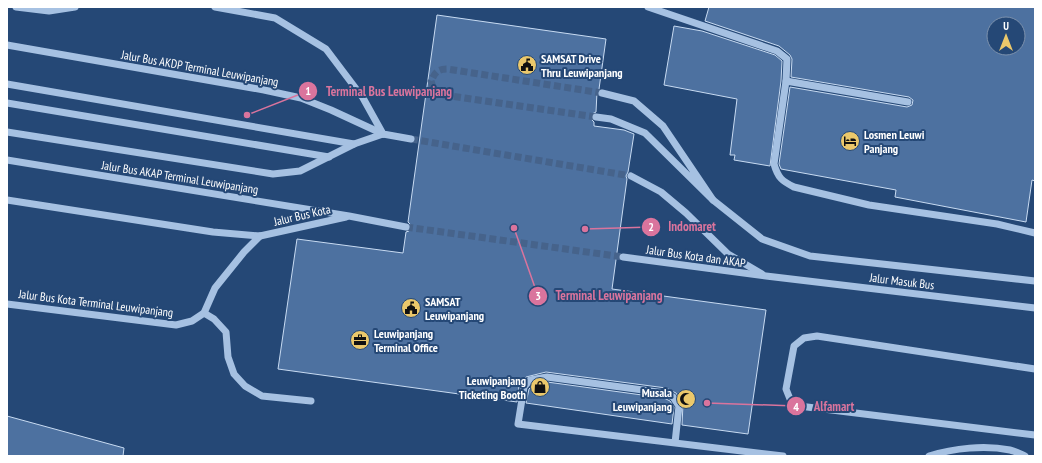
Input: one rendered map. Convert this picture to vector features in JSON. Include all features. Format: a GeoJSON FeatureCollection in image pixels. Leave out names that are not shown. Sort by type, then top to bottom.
{"type":"FeatureCollection","features":[{"type":"Feature","properties":{"kind":"street"},"geometry":{"type":"LineString","coordinates":[[16,7],[49,11],[75,7]]}},
{"type":"Feature","properties":{"kind":"street"},"geometry":{"type":"LineString","coordinates":[[215,7],[275,18],[326,49],[363,98],[383,134]]}},
{"type":"Feature","properties":{"kind":"street"},"geometry":{"type":"LineString","coordinates":[[648,7],[777,51],[787,59],[786,81],[774,164],[778,176],[794,188],[869,205],[997,224],[1035,233]]}},
{"type":"Feature","properties":{"kind":"street","name":"Jalur Bus AKDP Terminal Leuwipanjang"},"geometry":{"type":"LineString","coordinates":[[7,45],[264,90],[301,98],[383,134],[411,139]]}},
{"type":"Feature","properties":{"kind":"street"},"geometry":{"type":"LineString","coordinates":[[786,81],[908,102]]}},
{"type":"Feature","properties":{"kind":"street","name":"Jalur Bus AKDP Terminal Leuwipanjang"},"geometry":{"type":"LineString","coordinates":[[7,84],[354,144]]}},
{"type":"Feature","properties":{"kind":"street"},"geometry":{"type":"LineString","coordinates":[[602,93],[634,101],[662,126],[713,200]]}},
{"type":"Feature","properties":{"kind":"street"},"geometry":{"type":"LineString","coordinates":[[7,103],[329,157]]}},
{"type":"Feature","properties":{"kind":"street"},"geometry":{"type":"LineString","coordinates":[[596,117],[611,119],[645,133],[713,200],[762,239],[810,256],[1035,281]]}},
{"type":"Feature","properties":{"kind":"street","name":"Jalur Bus AKDP Terminal Leuwipanjang"},"geometry":{"type":"LineString","coordinates":[[7,132],[273,174],[300,171],[354,144],[383,134]]}},
{"type":"Feature","properties":{"kind":"street","name":"Jalur Bus AKAP Terminal Leuwipanjang"},"geometry":{"type":"LineString","coordinates":[[7,160],[349,216]]}},
{"type":"Feature","properties":{"kind":"street"},"geometry":{"type":"LineString","coordinates":[[631,176],[662,192],[728,254],[766,276]]}},
{"type":"Feature","properties":{"kind":"street"},"geometry":{"type":"LineString","coordinates":[[7,200],[205,230],[260,236]]}},
{"type":"Feature","properties":{"kind":"street"},"geometry":{"type":"LineString","coordinates":[[349,216],[406,227]]}},
{"type":"Feature","properties":{"kind":"street","name":"Jalur Bus Kota"},"geometry":{"type":"LineString","coordinates":[[260,236],[349,216]]}},
{"type":"Feature","properties":{"kind":"street"},"geometry":{"type":"LineString","coordinates":[[260,236],[244,252],[215,288],[204,314],[214,319],[226,332],[228,357],[234,374],[245,386],[262,396],[311,401]]}},
{"type":"Feature","properties":{"kind":"street","name":"Jalur Bus Kota dan AKAP"},"geometry":{"type":"LineString","coordinates":[[623,257],[766,276]]}},
{"type":"Feature","properties":{"kind":"street","name":"Jalur Masuk Bus"},"geometry":{"type":"LineString","coordinates":[[766,276],[1035,308]]}},
{"type":"Feature","properties":{"kind":"street","name":"Jalur Bus Kota Terminal Leuwipanjang"},"geometry":{"type":"LineString","coordinates":[[7,304],[176,325],[192,321],[204,314]]}},
{"type":"Feature","properties":{"kind":"street"},"geometry":{"type":"LineString","coordinates":[[1035,369],[818,336],[804,338],[794,346],[786,389],[790,399],[799,406],[1035,435]]}},
{"type":"Feature","properties":{"kind":"street"},"geometry":{"type":"LineString","coordinates":[[676,443],[679,406],[673,397],[665,393],[547,377],[530,380],[524,387],[518,424],[783,456]]}},
{"type":"Feature","properties":{"kind":"street"},"geometry":{"type":"LineString","coordinates":[[929,456],[965,449],[989,448],[1011,450],[1025,456]]}},
{"type":"Feature","properties":{"kind":"building"},"geometry":{"type":"Polygon","coordinates":[[[709,7],[1035,7],[1035,181],[1032,180],[1026,222],[895,197],[896,190],[781,169],[779,164],[790,87],[907,107],[912,105],[913,100],[909,97],[791,77],[792,59],[790,55],[779,46],[705,21],[709,7]]]}},
{"type":"Feature","properties":{"kind":"building"},"geometry":{"type":"Polygon","coordinates":[[[437,15],[606,39],[599,89],[597,92],[596,112],[592,114],[591,119],[594,122],[594,126],[624,130],[634,134],[628,172],[626,176],[627,179],[612,289],[766,310],[748,434],[682,425],[683,404],[676,393],[666,388],[546,372],[526,377],[519,386],[517,402],[278,369],[297,239],[403,253],[406,232],[411,228],[411,225],[408,222],[437,15]]]}},
{"type":"Feature","properties":{"kind":"building"},"geometry":{"type":"Polygon","coordinates":[[[674,26],[702,31],[775,55],[782,61],[781,81],[770,166],[734,160],[735,155],[730,155],[737,99],[664,85],[674,26]]]}},
{"type":"Feature","properties":{"kind":"building"},"geometry":{"type":"Polygon","coordinates":[[[547,382],[664,398],[670,401],[674,407],[672,424],[526,403],[529,389],[533,385],[547,382]]]}},
{"type":"Feature","properties":{"kind":"building"},"geometry":{"type":"Polygon","coordinates":[[[7,416],[124,448],[123,456],[7,456],[7,416]]]}},
{"type":"Feature","properties":{"kind":"tunnel"},"geometry":{"type":"LineString","coordinates":[[596,117],[444,95],[434,91],[431,81],[437,72],[447,69],[602,93]]}},
{"type":"Feature","properties":{"kind":"tunnel"},"geometry":{"type":"LineString","coordinates":[[411,139],[631,176]]}},
{"type":"Feature","properties":{"kind":"tunnel"},"geometry":{"type":"LineString","coordinates":[[406,227],[623,257]]}},
{"type":"Feature","properties":{"kind":"place","name":"SAMSAT Drive Thru Leuwipanjang"},"geometry":{"type":"Point","coordinates":[527,65]}},
{"type":"Feature","properties":{"kind":"place","name":"Terminal Bus Leuwipanjang"},"geometry":{"type":"Point","coordinates":[247,115]}},
{"type":"Feature","properties":{"kind":"place","name":"Losmen Leuwi Panjang"},"geometry":{"type":"Point","coordinates":[850,141]}},
{"type":"Feature","properties":{"kind":"place","name":"Terminal Leuwipanjang"},"geometry":{"type":"Point","coordinates":[514,228]}},
{"type":"Feature","properties":{"kind":"place","name":"Indomaret"},"geometry":{"type":"Point","coordinates":[585,229]}},
{"type":"Feature","properties":{"kind":"place","name":"SAMSAT Leuwipanjang"},"geometry":{"type":"Point","coordinates":[411,308]}},
{"type":"Feature","properties":{"kind":"place","name":"Leuwipanjang Terminal Office"},"geometry":{"type":"Point","coordinates":[360,340]}},
{"type":"Feature","properties":{"kind":"place","name":"Leuwipanjang Ticketing Booth"},"geometry":{"type":"Point","coordinates":[540,387]}},
{"type":"Feature","properties":{"kind":"place","name":"Musala Leuwipanjang"},"geometry":{"type":"Point","coordinates":[686,399]}},
{"type":"Feature","properties":{"kind":"place","name":"Alfamart"},"geometry":{"type":"Point","coordinates":[707,403]}}]}
